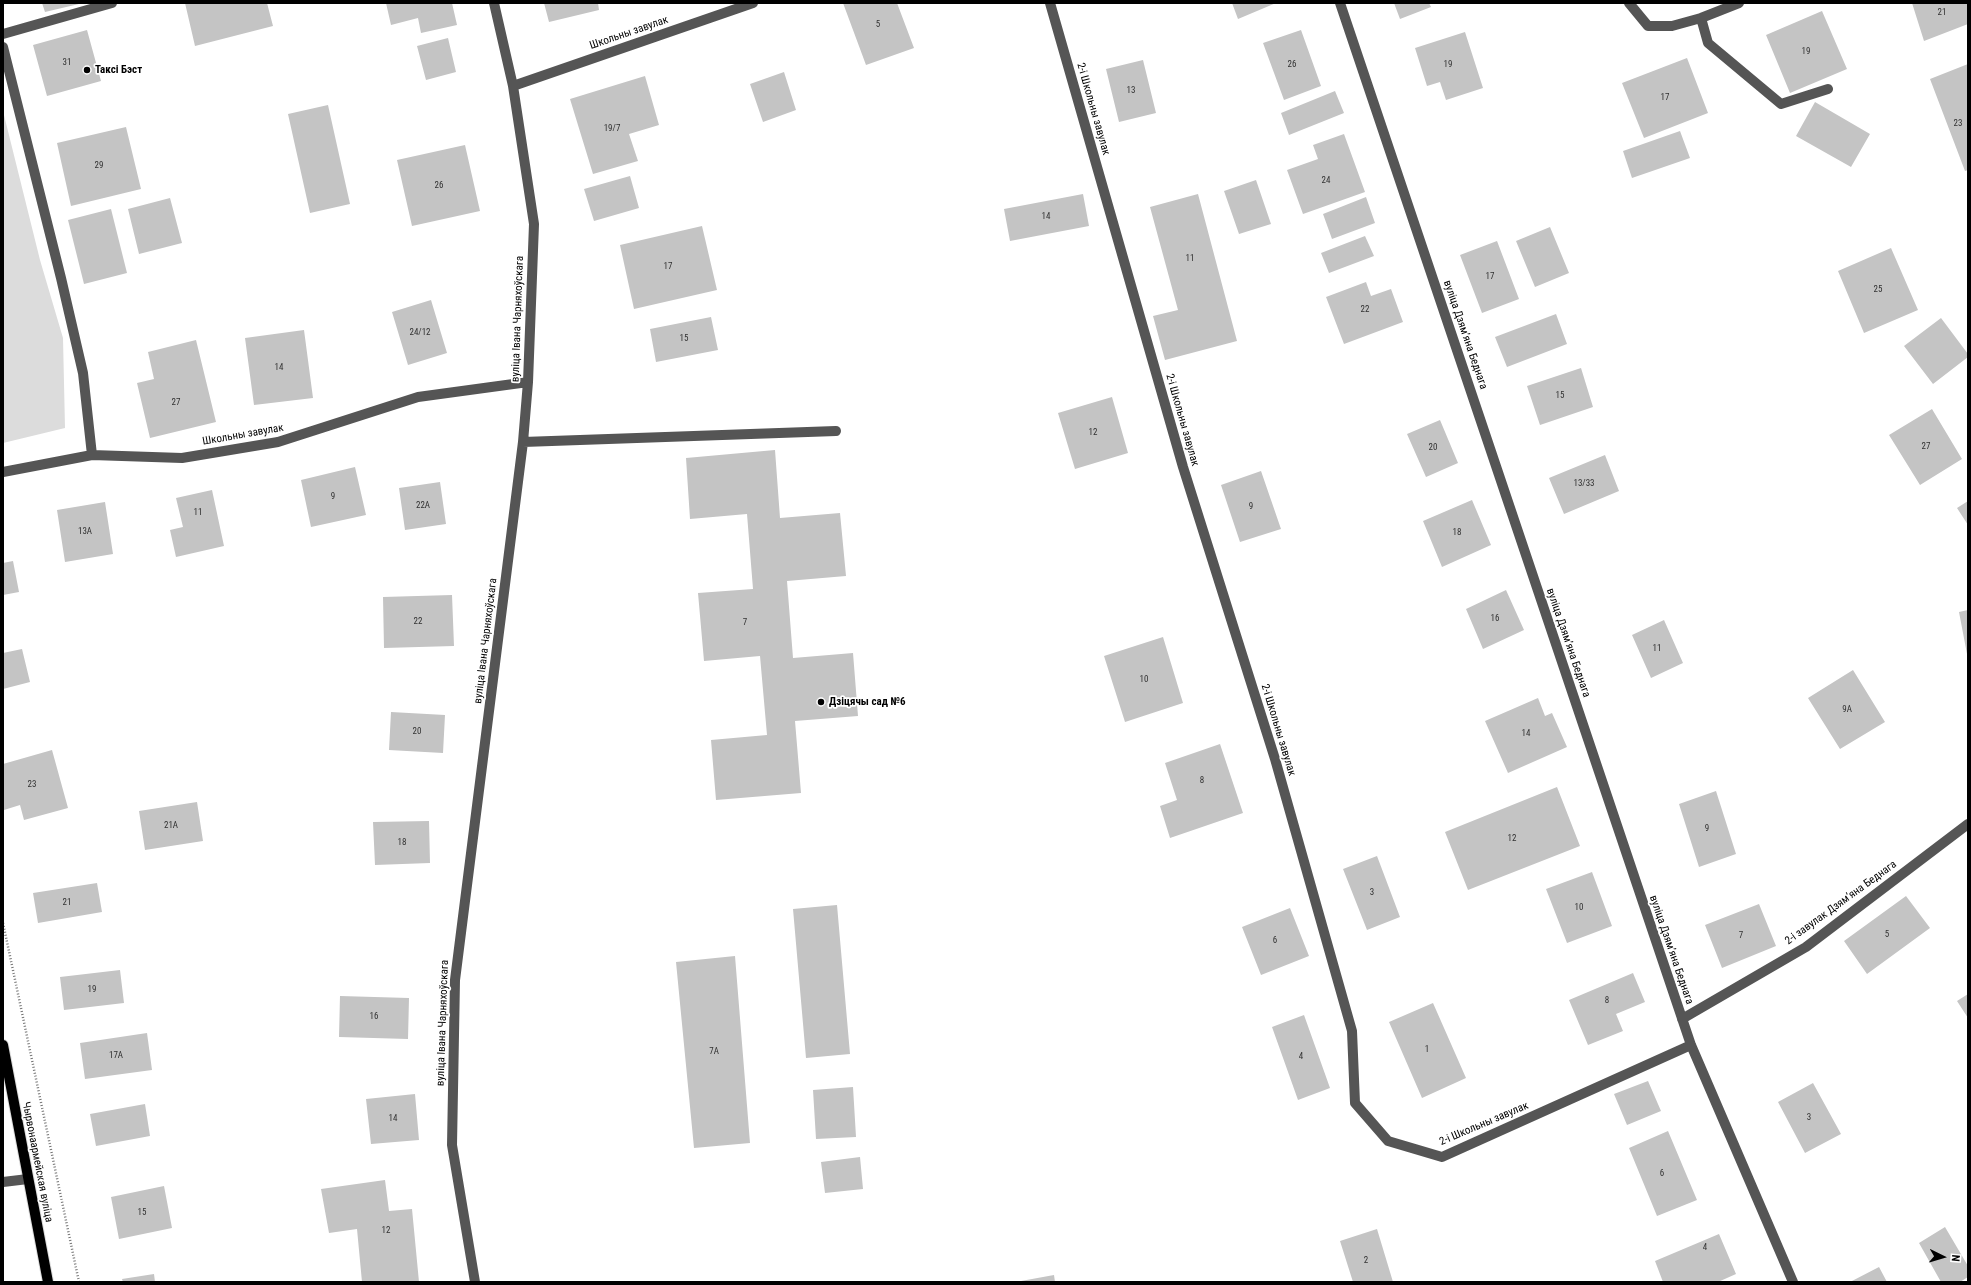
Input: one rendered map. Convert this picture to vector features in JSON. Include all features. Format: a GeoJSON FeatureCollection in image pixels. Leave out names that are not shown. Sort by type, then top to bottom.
{"type":"FeatureCollection","features":[{"type":"Feature","properties":{"kind":"main road","name":"Чырвонаармейская вуліца"},"geometry":{"type":"LineString","coordinates":[[3,1045],[48,1282]]}},
{"type":"Feature","properties":{"kind":"street"},"geometry":{"type":"LineString","coordinates":[[3,34],[112,3]]}},
{"type":"Feature","properties":{"kind":"street","name":"вуліца Івана Чарняхоўскага"},"geometry":{"type":"LineString","coordinates":[[475,1282],[452,1145],[455,980],[523,442],[528,382],[534,224],[513,86],[494,3]]}},
{"type":"Feature","properties":{"kind":"street","name":"Школьны завулак"},"geometry":{"type":"LineString","coordinates":[[513,86],[752,3]]}},
{"type":"Feature","properties":{"kind":"street","name":"2-і Школьны завулак"},"geometry":{"type":"LineString","coordinates":[[1050,3],[1183,467],[1275,759],[1352,1031],[1355,1103],[1388,1142],[1442,1157],[1691,1045]]}},
{"type":"Feature","properties":{"kind":"street","name":"вуліца Дзямʼяна Беднага"},"geometry":{"type":"LineString","coordinates":[[1340,3],[1691,1045],[1793,1282]]}},
{"type":"Feature","properties":{"kind":"street"},"geometry":{"type":"LineString","coordinates":[[1629,3],[1648,26],[1672,26],[1701,18],[1739,3]]}},
{"type":"Feature","properties":{"kind":"street"},"geometry":{"type":"LineString","coordinates":[[1701,18],[1708,43],[1781,104],[1828,89]]}},
{"type":"Feature","properties":{"kind":"street"},"geometry":{"type":"LineString","coordinates":[[3,47],[61,278],[82,373],[92,456]]}},
{"type":"Feature","properties":{"kind":"street","name":"Школьны завулак"},"geometry":{"type":"LineString","coordinates":[[3,472],[92,456],[182,458],[278,442],[418,397],[528,382]]}},
{"type":"Feature","properties":{"kind":"street"},"geometry":{"type":"LineString","coordinates":[[523,442],[836,431]]}},
{"type":"Feature","properties":{"kind":"street","name":"2-і завулак Дзямʼяна Беднага"},"geometry":{"type":"LineString","coordinates":[[1682,1019],[1806,947],[1968,824]]}},
{"type":"Feature","properties":{"kind":"street"},"geometry":{"type":"LineString","coordinates":[[3,1182],[28,1179]]}},
{"type":"Feature","properties":{"kind":"path"},"geometry":{"type":"LineString","coordinates":[[3,923],[79,1282]]}},
{"type":"Feature","properties":{"kind":"shaded area"},"geometry":{"type":"Polygon","coordinates":[[[3,111],[40,260],[63,338],[65,428],[3,443],[3,111]]]}},
{"type":"Feature","properties":{"kind":"building"},"geometry":{"type":"Polygon","coordinates":[[[42,3],[79,3],[79,4],[45,12],[42,3]]]}},
{"type":"Feature","properties":{"kind":"building"},"geometry":{"type":"Polygon","coordinates":[[[185,3],[267,3],[273,26],[195,46],[185,3]]]}},
{"type":"Feature","properties":{"kind":"building"},"geometry":{"type":"Polygon","coordinates":[[[386,3],[452,3],[457,25],[421,33],[418,18],[391,25],[386,3]]]}},
{"type":"Feature","properties":{"kind":"building"},"geometry":{"type":"Polygon","coordinates":[[[544,3],[598,3],[599,10],[549,22],[544,3]]]}},
{"type":"Feature","properties":{"kind":"building"},"geometry":{"type":"Polygon","coordinates":[[[843,3],[897,3],[914,48],[866,65],[843,3]]]}},
{"type":"Feature","properties":{"kind":"building"},"geometry":{"type":"Polygon","coordinates":[[[1232,3],[1276,3],[1238,19],[1232,3]]]}},
{"type":"Feature","properties":{"kind":"building"},"geometry":{"type":"Polygon","coordinates":[[[1394,3],[1429,3],[1431,7],[1400,19],[1394,3]]]}},
{"type":"Feature","properties":{"kind":"building"},"geometry":{"type":"Polygon","coordinates":[[[1912,3],[1968,3],[1968,24],[1924,41],[1912,3]]]}},
{"type":"Feature","properties":{"kind":"building"},"geometry":{"type":"Polygon","coordinates":[[[1822,11],[1847,69],[1790,93],[1766,35],[1822,11]]]}},
{"type":"Feature","properties":{"kind":"building"},"geometry":{"type":"Polygon","coordinates":[[[87,30],[101,81],[47,96],[33,45],[87,30]]]}},
{"type":"Feature","properties":{"kind":"building"},"geometry":{"type":"Polygon","coordinates":[[[1301,30],[1321,86],[1284,100],[1263,43],[1301,30]]]}},
{"type":"Feature","properties":{"kind":"building"},"geometry":{"type":"Polygon","coordinates":[[[1465,32],[1483,88],[1446,100],[1440,82],[1427,86],[1415,48],[1465,32]]]}},
{"type":"Feature","properties":{"kind":"building"},"geometry":{"type":"Polygon","coordinates":[[[448,38],[456,72],[426,80],[417,46],[448,38]]]}},
{"type":"Feature","properties":{"kind":"building"},"geometry":{"type":"Polygon","coordinates":[[[1687,58],[1708,113],[1644,138],[1622,83],[1687,58]]]}},
{"type":"Feature","properties":{"kind":"building"},"geometry":{"type":"Polygon","coordinates":[[[1143,60],[1156,113],[1119,122],[1106,69],[1143,60]]]}},
{"type":"Feature","properties":{"kind":"building"},"geometry":{"type":"Polygon","coordinates":[[[1968,64],[1968,170],[1965,171],[1930,79],[1968,64]]]}},
{"type":"Feature","properties":{"kind":"building"},"geometry":{"type":"Polygon","coordinates":[[[784,72],[796,110],[763,122],[750,84],[784,72]]]}},
{"type":"Feature","properties":{"kind":"building"},"geometry":{"type":"Polygon","coordinates":[[[645,76],[659,125],[629,134],[638,161],[593,174],[570,99],[645,76]]]}},
{"type":"Feature","properties":{"kind":"building"},"geometry":{"type":"Polygon","coordinates":[[[1335,91],[1344,113],[1289,135],[1281,113],[1335,91]]]}},
{"type":"Feature","properties":{"kind":"building"},"geometry":{"type":"Polygon","coordinates":[[[1815,102],[1870,134],[1851,167],[1796,136],[1815,102]]]}},
{"type":"Feature","properties":{"kind":"building"},"geometry":{"type":"Polygon","coordinates":[[[328,105],[350,204],[310,213],[288,114],[328,105]]]}},
{"type":"Feature","properties":{"kind":"building"},"geometry":{"type":"Polygon","coordinates":[[[126,127],[141,189],[71,206],[57,143],[126,127]]]}},
{"type":"Feature","properties":{"kind":"building"},"geometry":{"type":"Polygon","coordinates":[[[1680,131],[1690,158],[1632,178],[1623,151],[1680,131]]]}},
{"type":"Feature","properties":{"kind":"building"},"geometry":{"type":"Polygon","coordinates":[[[1344,134],[1365,192],[1303,214],[1287,170],[1318,159],[1313,145],[1344,134]]]}},
{"type":"Feature","properties":{"kind":"building"},"geometry":{"type":"Polygon","coordinates":[[[465,145],[480,211],[412,226],[397,160],[465,145]]]}},
{"type":"Feature","properties":{"kind":"building"},"geometry":{"type":"Polygon","coordinates":[[[630,176],[639,208],[594,221],[584,189],[630,176]]]}},
{"type":"Feature","properties":{"kind":"building"},"geometry":{"type":"Polygon","coordinates":[[[1256,180],[1271,224],[1239,234],[1224,191],[1256,180]]]}},
{"type":"Feature","properties":{"kind":"building"},"geometry":{"type":"Polygon","coordinates":[[[1083,194],[1089,226],[1010,241],[1004,209],[1083,194]]]}},
{"type":"Feature","properties":{"kind":"building"},"geometry":{"type":"Polygon","coordinates":[[[1198,194],[1237,341],[1165,360],[1153,316],[1178,310],[1150,207],[1198,194]]]}},
{"type":"Feature","properties":{"kind":"building"},"geometry":{"type":"Polygon","coordinates":[[[1366,197],[1375,223],[1332,239],[1323,214],[1366,197]]]}},
{"type":"Feature","properties":{"kind":"building"},"geometry":{"type":"Polygon","coordinates":[[[170,198],[182,243],[139,254],[128,209],[170,198]]]}},
{"type":"Feature","properties":{"kind":"building"},"geometry":{"type":"Polygon","coordinates":[[[111,209],[127,273],[84,284],[68,220],[111,209]]]}},
{"type":"Feature","properties":{"kind":"building"},"geometry":{"type":"Polygon","coordinates":[[[702,226],[717,290],[634,309],[620,245],[702,226]]]}},
{"type":"Feature","properties":{"kind":"building"},"geometry":{"type":"Polygon","coordinates":[[[1550,227],[1569,273],[1535,287],[1516,241],[1550,227]]]}},
{"type":"Feature","properties":{"kind":"building"},"geometry":{"type":"Polygon","coordinates":[[[1365,236],[1374,256],[1329,273],[1321,253],[1365,236]]]}},
{"type":"Feature","properties":{"kind":"building"},"geometry":{"type":"Polygon","coordinates":[[[1497,241],[1519,299],[1482,313],[1460,255],[1497,241]]]}},
{"type":"Feature","properties":{"kind":"building"},"geometry":{"type":"Polygon","coordinates":[[[1891,248],[1918,310],[1864,333],[1838,271],[1891,248]]]}},
{"type":"Feature","properties":{"kind":"building"},"geometry":{"type":"Polygon","coordinates":[[[1366,282],[1371,296],[1391,289],[1403,322],[1344,344],[1326,297],[1366,282]]]}},
{"type":"Feature","properties":{"kind":"building"},"geometry":{"type":"Polygon","coordinates":[[[431,300],[447,353],[408,365],[392,312],[431,300]]]}},
{"type":"Feature","properties":{"kind":"building"},"geometry":{"type":"Polygon","coordinates":[[[1556,314],[1567,344],[1507,367],[1495,337],[1556,314]]]}},
{"type":"Feature","properties":{"kind":"building"},"geometry":{"type":"Polygon","coordinates":[[[711,317],[718,350],[656,362],[650,329],[711,317]]]}},
{"type":"Feature","properties":{"kind":"building"},"geometry":{"type":"Polygon","coordinates":[[[1941,318],[1968,354],[1968,357],[1933,384],[1904,346],[1941,318]]]}},
{"type":"Feature","properties":{"kind":"building"},"geometry":{"type":"Polygon","coordinates":[[[304,330],[313,398],[254,405],[245,338],[304,330]]]}},
{"type":"Feature","properties":{"kind":"building"},"geometry":{"type":"Polygon","coordinates":[[[196,340],[216,422],[150,438],[137,383],[154,379],[148,352],[196,340]]]}},
{"type":"Feature","properties":{"kind":"building"},"geometry":{"type":"Polygon","coordinates":[[[1581,368],[1593,407],[1540,425],[1527,386],[1581,368]]]}},
{"type":"Feature","properties":{"kind":"building"},"geometry":{"type":"Polygon","coordinates":[[[1112,397],[1128,453],[1075,469],[1058,413],[1112,397]]]}},
{"type":"Feature","properties":{"kind":"building"},"geometry":{"type":"Polygon","coordinates":[[[1932,409],[1962,459],[1920,485],[1889,435],[1932,409]]]}},
{"type":"Feature","properties":{"kind":"building"},"geometry":{"type":"Polygon","coordinates":[[[1440,420],[1458,463],[1426,477],[1407,434],[1440,420]]]}},
{"type":"Feature","properties":{"kind":"building"},"geometry":{"type":"Polygon","coordinates":[[[775,450],[780,518],[840,513],[846,576],[787,581],[793,658],[853,653],[858,716],[795,721],[801,793],[716,800],[711,740],[767,735],[760,656],[704,661],[698,593],[753,589],[747,514],[690,519],[686,458],[775,450]]]}},
{"type":"Feature","properties":{"kind":"building"},"geometry":{"type":"Polygon","coordinates":[[[1605,455],[1619,491],[1564,514],[1549,478],[1605,455]]]}},
{"type":"Feature","properties":{"kind":"building"},"geometry":{"type":"Polygon","coordinates":[[[355,467],[366,515],[311,527],[301,480],[355,467]]]}},
{"type":"Feature","properties":{"kind":"building"},"geometry":{"type":"Polygon","coordinates":[[[1261,471],[1281,529],[1240,542],[1221,485],[1261,471]]]}},
{"type":"Feature","properties":{"kind":"building"},"geometry":{"type":"Polygon","coordinates":[[[440,482],[446,524],[405,530],[399,488],[440,482]]]}},
{"type":"Feature","properties":{"kind":"building"},"geometry":{"type":"Polygon","coordinates":[[[212,490],[224,546],[176,557],[170,530],[183,527],[176,498],[212,490]]]}},
{"type":"Feature","properties":{"kind":"building"},"geometry":{"type":"Polygon","coordinates":[[[1472,500],[1491,545],[1442,567],[1423,521],[1472,500]]]}},
{"type":"Feature","properties":{"kind":"building"},"geometry":{"type":"Polygon","coordinates":[[[1968,501],[1968,525],[1957,508],[1968,501]]]}},
{"type":"Feature","properties":{"kind":"building"},"geometry":{"type":"Polygon","coordinates":[[[105,502],[113,554],[65,562],[57,510],[105,502]]]}},
{"type":"Feature","properties":{"kind":"building"},"geometry":{"type":"Polygon","coordinates":[[[13,561],[19,592],[3,595],[3,563],[13,561]]]}},
{"type":"Feature","properties":{"kind":"building"},"geometry":{"type":"Polygon","coordinates":[[[1506,590],[1524,630],[1483,649],[1466,609],[1506,590]]]}},
{"type":"Feature","properties":{"kind":"building"},"geometry":{"type":"Polygon","coordinates":[[[452,595],[454,646],[384,648],[383,597],[452,595]]]}},
{"type":"Feature","properties":{"kind":"building"},"geometry":{"type":"Polygon","coordinates":[[[1968,610],[1968,654],[1967,654],[1959,612],[1968,610]]]}},
{"type":"Feature","properties":{"kind":"building"},"geometry":{"type":"Polygon","coordinates":[[[1664,620],[1683,663],[1651,678],[1632,635],[1664,620]]]}},
{"type":"Feature","properties":{"kind":"building"},"geometry":{"type":"Polygon","coordinates":[[[1163,637],[1183,703],[1125,722],[1104,656],[1163,637]]]}},
{"type":"Feature","properties":{"kind":"building"},"geometry":{"type":"Polygon","coordinates":[[[22,649],[30,682],[3,689],[3,653],[22,649]]]}},
{"type":"Feature","properties":{"kind":"building"},"geometry":{"type":"Polygon","coordinates":[[[1853,670],[1885,722],[1840,749],[1808,698],[1853,670]]]}},
{"type":"Feature","properties":{"kind":"building"},"geometry":{"type":"Polygon","coordinates":[[[1538,698],[1545,716],[1552,713],[1567,747],[1508,773],[1485,721],[1538,698]]]}},
{"type":"Feature","properties":{"kind":"building"},"geometry":{"type":"Polygon","coordinates":[[[391,712],[445,715],[443,753],[389,750],[391,712]]]}},
{"type":"Feature","properties":{"kind":"building"},"geometry":{"type":"Polygon","coordinates":[[[1220,744],[1243,813],[1170,838],[1160,806],[1177,800],[1165,763],[1220,744]]]}},
{"type":"Feature","properties":{"kind":"building"},"geometry":{"type":"Polygon","coordinates":[[[52,750],[68,808],[24,820],[20,805],[4,810],[3,764],[52,750]]]}},
{"type":"Feature","properties":{"kind":"building"},"geometry":{"type":"Polygon","coordinates":[[[1557,787],[1580,846],[1468,890],[1445,832],[1557,787]]]}},
{"type":"Feature","properties":{"kind":"building"},"geometry":{"type":"Polygon","coordinates":[[[1716,791],[1736,854],[1699,867],[1679,804],[1716,791]]]}},
{"type":"Feature","properties":{"kind":"building"},"geometry":{"type":"Polygon","coordinates":[[[197,802],[203,841],[145,850],[139,811],[197,802]]]}},
{"type":"Feature","properties":{"kind":"building"},"geometry":{"type":"Polygon","coordinates":[[[429,821],[430,863],[375,865],[373,822],[429,821]]]}},
{"type":"Feature","properties":{"kind":"building"},"geometry":{"type":"Polygon","coordinates":[[[1377,856],[1400,917],[1367,930],[1343,869],[1377,856]]]}},
{"type":"Feature","properties":{"kind":"building"},"geometry":{"type":"Polygon","coordinates":[[[1592,872],[1612,926],[1567,943],[1546,889],[1592,872]]]}},
{"type":"Feature","properties":{"kind":"building"},"geometry":{"type":"Polygon","coordinates":[[[97,883],[102,912],[38,923],[33,893],[97,883]]]}},
{"type":"Feature","properties":{"kind":"building"},"geometry":{"type":"Polygon","coordinates":[[[1906,896],[1930,928],[1867,974],[1844,941],[1906,896]]]}},
{"type":"Feature","properties":{"kind":"building"},"geometry":{"type":"Polygon","coordinates":[[[1759,904],[1776,946],[1722,968],[1705,925],[1759,904]]]}},
{"type":"Feature","properties":{"kind":"building"},"geometry":{"type":"Polygon","coordinates":[[[837,905],[850,1054],[806,1058],[793,909],[837,905]]]}},
{"type":"Feature","properties":{"kind":"building"},"geometry":{"type":"Polygon","coordinates":[[[1290,908],[1309,956],[1261,975],[1242,927],[1290,908]]]}},
{"type":"Feature","properties":{"kind":"building"},"geometry":{"type":"Polygon","coordinates":[[[735,956],[750,1143],[694,1148],[676,962],[735,956]]]}},
{"type":"Feature","properties":{"kind":"building"},"geometry":{"type":"Polygon","coordinates":[[[120,970],[124,1003],[64,1010],[60,977],[120,970]]]}},
{"type":"Feature","properties":{"kind":"building"},"geometry":{"type":"Polygon","coordinates":[[[1633,973],[1645,1002],[1616,1014],[1623,1031],[1588,1045],[1569,1000],[1633,973]]]}},
{"type":"Feature","properties":{"kind":"building"},"geometry":{"type":"Polygon","coordinates":[[[1968,994],[1968,1018],[1957,1001],[1968,994]]]}},
{"type":"Feature","properties":{"kind":"building"},"geometry":{"type":"Polygon","coordinates":[[[340,996],[409,998],[408,1039],[339,1037],[340,996]]]}},
{"type":"Feature","properties":{"kind":"building"},"geometry":{"type":"Polygon","coordinates":[[[1433,1003],[1466,1078],[1422,1098],[1389,1022],[1433,1003]]]}},
{"type":"Feature","properties":{"kind":"building"},"geometry":{"type":"Polygon","coordinates":[[[1304,1015],[1330,1088],[1298,1100],[1272,1027],[1304,1015]]]}},
{"type":"Feature","properties":{"kind":"building"},"geometry":{"type":"Polygon","coordinates":[[[147,1033],[152,1070],[85,1079],[80,1043],[147,1033]]]}},
{"type":"Feature","properties":{"kind":"building"},"geometry":{"type":"Polygon","coordinates":[[[1648,1081],[1661,1111],[1627,1125],[1614,1094],[1648,1081]]]}},
{"type":"Feature","properties":{"kind":"building"},"geometry":{"type":"Polygon","coordinates":[[[1813,1083],[1841,1134],[1805,1153],[1778,1102],[1813,1083]]]}},
{"type":"Feature","properties":{"kind":"building"},"geometry":{"type":"Polygon","coordinates":[[[853,1087],[856,1137],[816,1139],[813,1090],[853,1087]]]}},
{"type":"Feature","properties":{"kind":"building"},"geometry":{"type":"Polygon","coordinates":[[[415,1094],[419,1140],[371,1144],[366,1099],[415,1094]]]}},
{"type":"Feature","properties":{"kind":"building"},"geometry":{"type":"Polygon","coordinates":[[[145,1104],[150,1136],[96,1146],[90,1114],[145,1104]]]}},
{"type":"Feature","properties":{"kind":"building"},"geometry":{"type":"Polygon","coordinates":[[[1668,1131],[1697,1200],[1657,1216],[1629,1148],[1668,1131]]]}},
{"type":"Feature","properties":{"kind":"building"},"geometry":{"type":"Polygon","coordinates":[[[860,1157],[863,1189],[825,1193],[821,1162],[860,1157]]]}},
{"type":"Feature","properties":{"kind":"building"},"geometry":{"type":"Polygon","coordinates":[[[385,1180],[389,1211],[412,1209],[419,1282],[362,1282],[357,1229],[329,1233],[321,1189],[385,1180]]]}},
{"type":"Feature","properties":{"kind":"building"},"geometry":{"type":"Polygon","coordinates":[[[164,1186],[172,1228],[119,1239],[111,1197],[164,1186]]]}},
{"type":"Feature","properties":{"kind":"building"},"geometry":{"type":"Polygon","coordinates":[[[1945,1227],[1968,1266],[1968,1277],[1960,1282],[1941,1282],[1919,1243],[1945,1227]]]}},
{"type":"Feature","properties":{"kind":"building"},"geometry":{"type":"Polygon","coordinates":[[[1377,1229],[1393,1282],[1353,1282],[1340,1241],[1377,1229]]]}},
{"type":"Feature","properties":{"kind":"building"},"geometry":{"type":"Polygon","coordinates":[[[1719,1234],[1736,1274],[1718,1282],[1663,1282],[1655,1261],[1719,1234]]]}},
{"type":"Feature","properties":{"kind":"building"},"geometry":{"type":"Polygon","coordinates":[[[1879,1267],[1887,1282],[1850,1282],[1879,1267]]]}},
{"type":"Feature","properties":{"kind":"building"},"geometry":{"type":"Polygon","coordinates":[[[154,1274],[155,1282],[123,1282],[122,1279],[154,1274]]]}},
{"type":"Feature","properties":{"kind":"building"},"geometry":{"type":"Polygon","coordinates":[[[1054,1275],[1055,1282],[1021,1282],[1021,1281],[1054,1275]]]}},
{"type":"Feature","properties":{"kind":"place","name":"Таксі Бэст"},"geometry":{"type":"Point","coordinates":[87,70]}},
{"type":"Feature","properties":{"kind":"place","name":"Дзіцячы сад №6"},"geometry":{"type":"Point","coordinates":[821,702]}}]}
